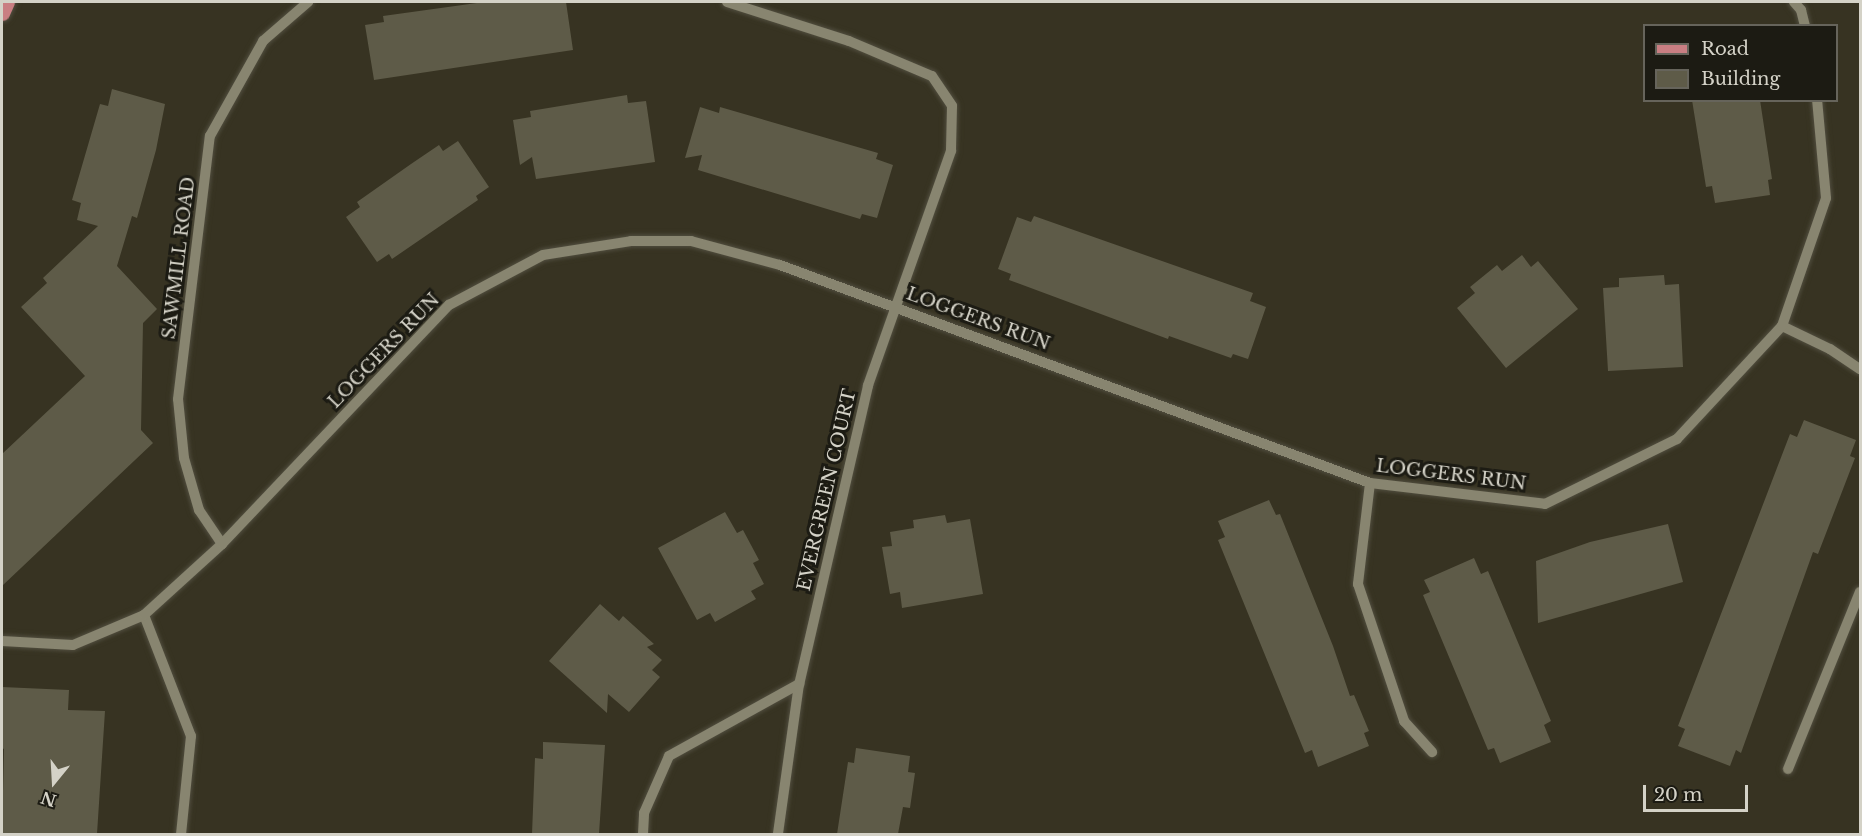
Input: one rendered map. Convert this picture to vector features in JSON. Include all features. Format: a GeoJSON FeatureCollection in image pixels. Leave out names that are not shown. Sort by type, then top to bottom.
{"type":"FeatureCollection","features":[{"type":"Feature","properties":{"kind":"main road"},"geometry":{"type":"LineString","coordinates":[[2,13],[7,2]]}},
{"type":"Feature","properties":{"kind":"street","name":"SAWMILL ROAD"},"geometry":{"type":"LineString","coordinates":[[222,544],[199,510],[184,458],[178,399],[210,136],[263,41],[308,2]]}},
{"type":"Feature","properties":{"kind":"street"},"geometry":{"type":"LineString","coordinates":[[727,2],[849,41],[932,76],[952,106],[951,151],[897,307]]}},
{"type":"Feature","properties":{"kind":"street"},"geometry":{"type":"LineString","coordinates":[[1794,2],[1802,10],[1805,24]]}},
{"type":"Feature","properties":{"kind":"street","name":"LOGGERS RUN"},"geometry":{"type":"LineString","coordinates":[[2,641],[73,645],[144,615],[222,544],[449,305],[543,255],[631,241],[691,241],[780,265],[1370,483],[1545,504],[1677,439],[1782,326],[1826,198],[1817,102]]}},
{"type":"Feature","properties":{"kind":"street","name":"EVERGREEN COURT"},"geometry":{"type":"LineString","coordinates":[[778,834],[799,684],[868,386],[897,307]]}},
{"type":"Feature","properties":{"kind":"street"},"geometry":{"type":"LineString","coordinates":[[1782,326],[1830,349],[1860,369]]}},
{"type":"Feature","properties":{"kind":"street"},"geometry":{"type":"LineString","coordinates":[[1370,483],[1358,584],[1404,721],[1432,752]]}},
{"type":"Feature","properties":{"kind":"street"},"geometry":{"type":"LineString","coordinates":[[1788,769],[1860,592]]}},
{"type":"Feature","properties":{"kind":"street"},"geometry":{"type":"LineString","coordinates":[[144,615],[191,736],[181,834]]}},
{"type":"Feature","properties":{"kind":"street"},"geometry":{"type":"LineString","coordinates":[[643,834],[644,813],[669,756],[799,684]]}},
{"type":"Feature","properties":{"kind":"building"},"geometry":{"type":"Polygon","coordinates":[[[484,2],[566,2],[573,50],[374,80],[365,25],[384,22],[383,16],[484,2]]]}},
{"type":"Feature","properties":{"kind":"building"},"geometry":{"type":"Polygon","coordinates":[[[112,89],[165,104],[156,150],[137,218],[132,216],[117,266],[157,309],[143,323],[141,430],[153,443],[2,586],[2,454],[85,376],[21,307],[47,283],[43,278],[98,226],[77,220],[81,203],[72,200],[100,104],[108,106],[112,89]]]}},
{"type":"Feature","properties":{"kind":"building"},"geometry":{"type":"Polygon","coordinates":[[[627,95],[628,103],[646,101],[655,162],[536,179],[532,157],[520,165],[513,120],[531,117],[530,111],[627,95]]]}},
{"type":"Feature","properties":{"kind":"building"},"geometry":{"type":"Polygon","coordinates":[[[1692,102],[1760,102],[1772,179],[1768,180],[1770,195],[1715,203],[1712,186],[1706,187],[1692,102]]]}},
{"type":"Feature","properties":{"kind":"building"},"geometry":{"type":"Polygon","coordinates":[[[700,107],[719,113],[720,107],[878,153],[876,159],[893,165],[877,218],[862,214],[860,219],[698,170],[702,155],[685,158],[700,107]]]}},
{"type":"Feature","properties":{"kind":"building"},"geometry":{"type":"Polygon","coordinates":[[[458,141],[489,187],[476,196],[478,200],[392,259],[389,254],[377,262],[346,217],[360,207],[357,202],[439,145],[443,151],[458,141]]]}},
{"type":"Feature","properties":{"kind":"building"},"geometry":{"type":"Polygon","coordinates":[[[1034,216],[1253,293],[1250,301],[1266,307],[1248,359],[1233,354],[1231,358],[1169,336],[1168,339],[1009,280],[1011,274],[998,269],[1017,217],[1031,222],[1034,216]]]}},
{"type":"Feature","properties":{"kind":"building"},"geometry":{"type":"Polygon","coordinates":[[[1522,255],[1531,267],[1538,261],[1578,309],[1506,368],[1457,308],[1475,293],[1470,287],[1497,265],[1502,271],[1522,255]]]}},
{"type":"Feature","properties":{"kind":"building"},"geometry":{"type":"Polygon","coordinates":[[[1664,275],[1665,285],[1679,284],[1683,367],[1608,371],[1603,288],[1619,287],[1619,278],[1664,275]]]}},
{"type":"Feature","properties":{"kind":"building"},"geometry":{"type":"Polygon","coordinates":[[[1804,420],[1856,440],[1850,456],[1855,458],[1818,554],[1813,552],[1741,753],[1736,750],[1730,766],[1678,746],[1685,729],[1678,726],[1790,434],[1797,437],[1804,420]]]}},
{"type":"Feature","properties":{"kind":"building"},"geometry":{"type":"Polygon","coordinates":[[[1269,500],[1276,515],[1280,514],[1333,646],[1350,696],[1354,695],[1369,731],[1364,733],[1369,746],[1318,767],[1312,750],[1305,753],[1218,540],[1225,537],[1218,521],[1269,500]]]}},
{"type":"Feature","properties":{"kind":"building"},"geometry":{"type":"Polygon","coordinates":[[[725,512],[737,533],[743,530],[759,560],[753,563],[764,584],[751,591],[756,599],[715,622],[710,613],[697,620],[658,548],[725,512]]]}},
{"type":"Feature","properties":{"kind":"building"},"geometry":{"type":"Polygon","coordinates":[[[945,515],[947,523],[970,519],[983,594],[902,608],[900,592],[890,594],[882,547],[892,546],[890,532],[914,528],[913,520],[945,515]]]}},
{"type":"Feature","properties":{"kind":"building"},"geometry":{"type":"Polygon","coordinates":[[[1668,524],[1683,582],[1538,623],[1536,561],[1590,542],[1668,524]]]}},
{"type":"Feature","properties":{"kind":"building"},"geometry":{"type":"Polygon","coordinates":[[[1474,558],[1481,574],[1488,571],[1551,721],[1544,725],[1551,742],[1500,763],[1494,748],[1488,750],[1423,595],[1430,592],[1424,580],[1474,558]]]}},
{"type":"Feature","properties":{"kind":"building"},"geometry":{"type":"Polygon","coordinates":[[[600,604],[619,621],[623,616],[654,644],[647,647],[662,660],[652,670],[660,677],[629,712],[608,694],[607,713],[549,661],[600,604]]]}},
{"type":"Feature","properties":{"kind":"building"},"geometry":{"type":"Polygon","coordinates":[[[2,687],[69,690],[68,710],[105,711],[97,834],[2,834],[4,749],[2,748],[2,687]]]}},
{"type":"Feature","properties":{"kind":"building"},"geometry":{"type":"Polygon","coordinates":[[[543,742],[605,745],[599,834],[532,834],[535,758],[543,759],[543,742]]]}},
{"type":"Feature","properties":{"kind":"building"},"geometry":{"type":"Polygon","coordinates":[[[856,748],[910,756],[908,772],[915,773],[910,808],[903,807],[898,834],[837,834],[848,762],[854,763],[856,748]]]}}]}
